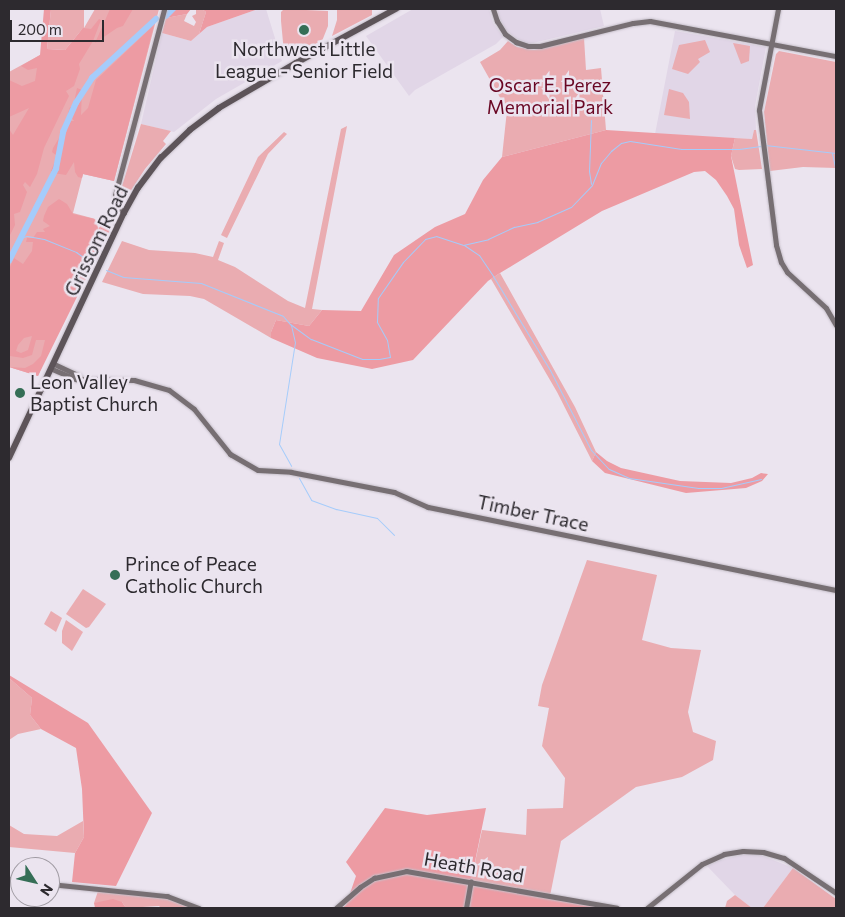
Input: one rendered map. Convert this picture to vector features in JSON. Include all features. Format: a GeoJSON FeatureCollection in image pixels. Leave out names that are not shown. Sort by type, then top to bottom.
{"type":"FeatureCollection","features":[{"type":"Feature","properties":{"kind":"main road","name":"Grissom Road"},"geometry":{"type":"LineString","coordinates":[[9,458],[124,213],[138,188],[161,158],[199,122],[296,63],[396,9]]}},
{"type":"Feature","properties":{"kind":"street"},"geometry":{"type":"LineString","coordinates":[[124,213],[116,204],[115,195],[164,9]]}},
{"type":"Feature","properties":{"kind":"street"},"geometry":{"type":"LineString","coordinates":[[493,9],[497,22],[505,34],[516,42],[528,46],[540,46],[644,21],[836,56]]}},
{"type":"Feature","properties":{"kind":"street"},"geometry":{"type":"LineString","coordinates":[[778,9],[760,105],[762,136],[776,245],[781,262],[795,281],[826,308],[836,325]]}},
{"type":"Feature","properties":{"kind":"street","name":"Timber Trace"},"geometry":{"type":"LineString","coordinates":[[53,366],[78,375],[80,378],[134,380],[169,390],[194,409],[230,454],[252,468],[264,472],[292,472],[394,492],[428,507],[836,590]]}},
{"type":"Feature","properties":{"kind":"street"},"geometry":{"type":"LineString","coordinates":[[647,908],[702,864],[719,856],[743,851],[762,852],[784,858],[836,893]]}},
{"type":"Feature","properties":{"kind":"street","name":"Heath Road"},"geometry":{"type":"LineString","coordinates":[[336,908],[367,882],[390,873],[414,871],[617,908]]}},
{"type":"Feature","properties":{"kind":"street"},"geometry":{"type":"LineString","coordinates":[[466,908],[471,881]]}},
{"type":"Feature","properties":{"kind":"street"},"geometry":{"type":"LineString","coordinates":[[60,885],[167,896],[198,908]]}},
{"type":"Feature","properties":{"kind":"shaded area"},"geometry":{"type":"Polygon","coordinates":[[[44,9],[51,9],[47,49],[65,50],[83,28],[91,29],[99,19],[101,20],[93,41],[79,64],[80,69],[74,86],[66,91],[69,96],[44,148],[37,174],[30,187],[25,182],[23,185],[27,192],[20,212],[14,214],[15,225],[9,237],[9,129],[13,135],[29,108],[9,117],[9,80],[22,86],[35,81],[37,68],[28,70],[21,66],[40,55],[44,9]]]}},
{"type":"Feature","properties":{"kind":"shaded area"},"geometry":{"type":"Polygon","coordinates":[[[110,9],[133,9],[123,26],[95,43],[110,9]]]}},
{"type":"Feature","properties":{"kind":"shaded area"},"geometry":{"type":"Polygon","coordinates":[[[168,9],[191,9],[187,14],[166,18],[168,9]]]}},
{"type":"Feature","properties":{"kind":"shaded area"},"geometry":{"type":"Polygon","coordinates":[[[202,9],[258,9],[207,27],[199,34],[206,12],[202,9]]]}},
{"type":"Feature","properties":{"kind":"shaded area"},"geometry":{"type":"Polygon","coordinates":[[[258,9],[266,9],[282,61],[216,99],[174,132],[141,124],[162,33],[191,41],[207,27],[258,9]]]}},
{"type":"Feature","properties":{"kind":"shaded area"},"geometry":{"type":"Polygon","coordinates":[[[413,9],[489,9],[493,23],[503,37],[496,44],[415,90],[409,96],[366,36],[413,9]]]}},
{"type":"Feature","properties":{"kind":"shaded area"},"geometry":{"type":"Polygon","coordinates":[[[497,9],[600,9],[604,26],[529,44],[516,38],[506,30],[497,9]]]}},
{"type":"Feature","properties":{"kind":"shaded area"},"geometry":{"type":"Polygon","coordinates":[[[154,25],[114,181],[83,174],[82,178],[78,177],[75,172],[74,162],[66,175],[53,173],[51,171],[57,156],[52,152],[53,148],[62,133],[65,121],[74,121],[68,113],[70,107],[73,107],[77,88],[82,90],[81,115],[88,108],[96,80],[154,25]]]}},
{"type":"Feature","properties":{"kind":"shaded area"},"geometry":{"type":"Polygon","coordinates":[[[675,31],[766,47],[755,106],[756,130],[754,130],[752,139],[655,134],[675,31]]]}},
{"type":"Feature","properties":{"kind":"shaded area"},"geometry":{"type":"Polygon","coordinates":[[[606,130],[735,138],[731,156],[753,265],[747,268],[739,245],[734,209],[727,196],[716,180],[705,171],[694,172],[602,211],[488,281],[413,360],[372,369],[317,358],[271,338],[271,332],[276,320],[309,326],[322,310],[361,311],[394,255],[435,227],[465,214],[483,180],[502,157],[606,130]]]}},
{"type":"Feature","properties":{"kind":"shaded area"},"geometry":{"type":"Polygon","coordinates":[[[59,199],[67,204],[73,214],[103,221],[111,228],[38,376],[9,367],[25,368],[33,364],[41,356],[45,340],[36,340],[32,355],[23,358],[10,356],[9,362],[9,269],[14,258],[23,264],[32,251],[33,242],[26,242],[27,238],[33,238],[37,232],[45,232],[43,229],[50,226],[43,221],[48,207],[59,199]],[[32,336],[24,338],[16,351],[21,353],[28,350],[32,336]]]}},
{"type":"Feature","properties":{"kind":"shaded area"},"geometry":{"type":"Polygon","coordinates":[[[596,452],[607,461],[621,468],[680,481],[731,483],[752,478],[761,473],[768,474],[762,481],[746,488],[686,493],[605,473],[592,461],[596,452]]]}},
{"type":"Feature","properties":{"kind":"shaded area"},"geometry":{"type":"Polygon","coordinates":[[[9,675],[88,723],[152,813],[116,886],[72,882],[75,853],[84,837],[82,789],[76,748],[41,729],[30,715],[32,698],[9,678],[9,675]]]}},
{"type":"Feature","properties":{"kind":"shaded area"},"geometry":{"type":"Polygon","coordinates":[[[385,808],[427,815],[486,808],[471,881],[612,908],[342,908],[346,905],[356,876],[346,862],[385,808]]]}},
{"type":"Feature","properties":{"kind":"shaded area"},"geometry":{"type":"Polygon","coordinates":[[[745,854],[758,854],[793,868],[763,908],[752,908],[735,895],[707,866],[717,861],[745,854]]]}},
{"type":"Feature","properties":{"kind":"shaded area"},"geometry":{"type":"Polygon","coordinates":[[[113,899],[122,902],[126,908],[95,908],[94,903],[113,899]]]}},
{"type":"Feature","properties":{"kind":"green space"},"geometry":{"type":"Polygon","coordinates":[[[51,9],[84,9],[84,28],[95,9],[159,9],[114,181],[83,174],[73,213],[103,221],[38,376],[9,367],[9,72],[40,55],[36,96],[83,28],[65,50],[47,49],[51,9]]]}},
{"type":"Feature","properties":{"kind":"green space"},"geometry":{"type":"Polygon","coordinates":[[[190,9],[202,9],[206,12],[199,34],[191,41],[162,33],[166,18],[187,14],[184,21],[194,26],[196,22],[192,16],[196,14],[196,10],[190,9]]]}},
{"type":"Feature","properties":{"kind":"green space","name":"Northwest Little League - Senior Field"},"geometry":{"type":"Polygon","coordinates":[[[284,9],[328,11],[328,26],[322,41],[293,54],[284,53],[281,12],[284,9]]]}},
{"type":"Feature","properties":{"kind":"green space"},"geometry":{"type":"Polygon","coordinates":[[[337,9],[372,9],[372,15],[332,36],[337,20],[337,9]]]}},
{"type":"Feature","properties":{"kind":"green space","name":"Oscar E. Perez Memorial Park"},"geometry":{"type":"Polygon","coordinates":[[[584,38],[586,70],[601,68],[606,130],[502,157],[507,110],[480,62],[500,50],[508,41],[517,47],[534,50],[584,38]]]}},
{"type":"Feature","properties":{"kind":"green space"},"geometry":{"type":"Polygon","coordinates":[[[705,40],[710,52],[698,59],[700,62],[688,74],[672,69],[679,45],[705,40]]]}},
{"type":"Feature","properties":{"kind":"green space"},"geometry":{"type":"Polygon","coordinates":[[[733,43],[750,46],[749,61],[741,64],[733,43]]]}},
{"type":"Feature","properties":{"kind":"green space"},"geometry":{"type":"Polygon","coordinates":[[[779,51],[836,62],[836,168],[803,167],[770,171],[764,112],[776,54],[779,51]]]}},
{"type":"Feature","properties":{"kind":"green space"},"geometry":{"type":"Polygon","coordinates":[[[669,89],[683,93],[689,102],[690,119],[664,115],[669,89]]]}},
{"type":"Feature","properties":{"kind":"green space"},"geometry":{"type":"Polygon","coordinates":[[[141,124],[171,131],[163,141],[166,144],[145,169],[122,204],[118,201],[119,196],[141,124]]]}},
{"type":"Feature","properties":{"kind":"green space"},"geometry":{"type":"Polygon","coordinates":[[[347,126],[312,309],[322,310],[309,326],[276,320],[271,332],[271,338],[204,299],[190,296],[143,294],[102,282],[122,241],[149,250],[195,253],[213,257],[219,241],[224,243],[218,260],[235,267],[288,301],[305,308],[341,129],[347,126]]]}},
{"type":"Feature","properties":{"kind":"green space"},"geometry":{"type":"Polygon","coordinates":[[[754,130],[756,130],[762,169],[735,169],[731,156],[735,138],[752,139],[754,130]]]}},
{"type":"Feature","properties":{"kind":"green space"},"geometry":{"type":"Polygon","coordinates":[[[284,132],[287,134],[268,154],[227,238],[221,235],[258,157],[284,132]]]}},
{"type":"Feature","properties":{"kind":"green space"},"geometry":{"type":"Polygon","coordinates":[[[500,273],[575,407],[596,452],[592,461],[557,392],[491,279],[500,273]]]}},
{"type":"Feature","properties":{"kind":"green space"},"geometry":{"type":"Polygon","coordinates":[[[587,560],[657,575],[642,640],[671,648],[701,650],[688,712],[693,732],[716,741],[713,760],[682,777],[636,787],[561,841],[550,896],[471,881],[482,830],[526,835],[527,809],[563,808],[565,778],[542,746],[549,708],[538,706],[542,685],[587,560]]]}},
{"type":"Feature","properties":{"kind":"green space"},"geometry":{"type":"Polygon","coordinates":[[[83,589],[106,604],[89,627],[86,628],[66,614],[83,589]]]}},
{"type":"Feature","properties":{"kind":"green space"},"geometry":{"type":"Polygon","coordinates":[[[51,611],[62,618],[56,632],[44,624],[51,611]]]}},
{"type":"Feature","properties":{"kind":"green space"},"geometry":{"type":"Polygon","coordinates":[[[66,620],[83,632],[72,651],[62,643],[62,631],[66,620]]]}},
{"type":"Feature","properties":{"kind":"green space"},"geometry":{"type":"Polygon","coordinates":[[[9,678],[32,698],[30,715],[41,729],[18,734],[9,740],[9,678]]]}},
{"type":"Feature","properties":{"kind":"green space"},"geometry":{"type":"Polygon","coordinates":[[[83,821],[84,837],[75,853],[9,847],[9,825],[24,834],[57,836],[83,821]]]}},
{"type":"Feature","properties":{"kind":"green space"},"geometry":{"type":"Polygon","coordinates":[[[793,868],[836,899],[836,908],[763,908],[793,868]]]}},
{"type":"Feature","properties":{"kind":"green space"},"geometry":{"type":"Polygon","coordinates":[[[98,891],[169,899],[194,908],[161,908],[159,906],[126,908],[122,902],[94,903],[98,891]]]}},
{"type":"Feature","properties":{"kind":"green space"},"geometry":{"type":"Polygon","coordinates":[[[735,895],[752,908],[725,908],[727,901],[735,895]]]}},
{"type":"Feature","properties":{"kind":"waterway"},"geometry":{"type":"LineString","coordinates":[[166,16],[173,9]]}},
{"type":"Feature","properties":{"kind":"waterway"},"geometry":{"type":"LineString","coordinates":[[9,261],[56,169],[63,132],[76,103],[92,78],[156,19]]}},
{"type":"Feature","properties":{"kind":"waterway"},"geometry":{"type":"LineString","coordinates":[[591,120],[589,171],[591,184]]}},
{"type":"Feature","properties":{"kind":"waterway"},"geometry":{"type":"LineString","coordinates":[[106,270],[123,277],[201,283],[283,316],[290,324],[311,339],[362,359],[390,357],[387,340],[377,322],[378,298],[403,262],[425,239],[436,236],[463,245],[488,239],[514,227],[537,222],[571,207],[592,185],[601,163],[621,143],[630,141],[681,149],[739,149],[761,146]]}},
{"type":"Feature","properties":{"kind":"waterway"},"geometry":{"type":"LineString","coordinates":[[765,145],[836,153]]}},
{"type":"Feature","properties":{"kind":"waterway"},"geometry":{"type":"LineString","coordinates":[[832,153],[835,167]]}},
{"type":"Feature","properties":{"kind":"waterway"},"geometry":{"type":"LineString","coordinates":[[20,238],[27,236],[44,239],[76,252],[90,262]]}},
{"type":"Feature","properties":{"kind":"waterway"},"geometry":{"type":"LineString","coordinates":[[464,245],[479,255],[493,276],[550,370],[591,450],[609,469],[629,478],[698,488],[721,488],[761,479]]}},
{"type":"Feature","properties":{"kind":"waterway"},"geometry":{"type":"LineString","coordinates":[[291,325],[295,342],[279,444],[291,466]]}},
{"type":"Feature","properties":{"kind":"waterway"},"geometry":{"type":"LineString","coordinates":[[299,478],[311,500],[336,509],[377,518],[394,535]]}},
{"type":"Feature","properties":{"kind":"place","name":"Northwest Little League - Senior Field"},"geometry":{"type":"Point","coordinates":[304,30]}},
{"type":"Feature","properties":{"kind":"place","name":"Leon Valley Baptist Church"},"geometry":{"type":"Point","coordinates":[20,393]}},
{"type":"Feature","properties":{"kind":"place","name":"Prince of Peace Catholic Church"},"geometry":{"type":"Point","coordinates":[115,575]}}]}
